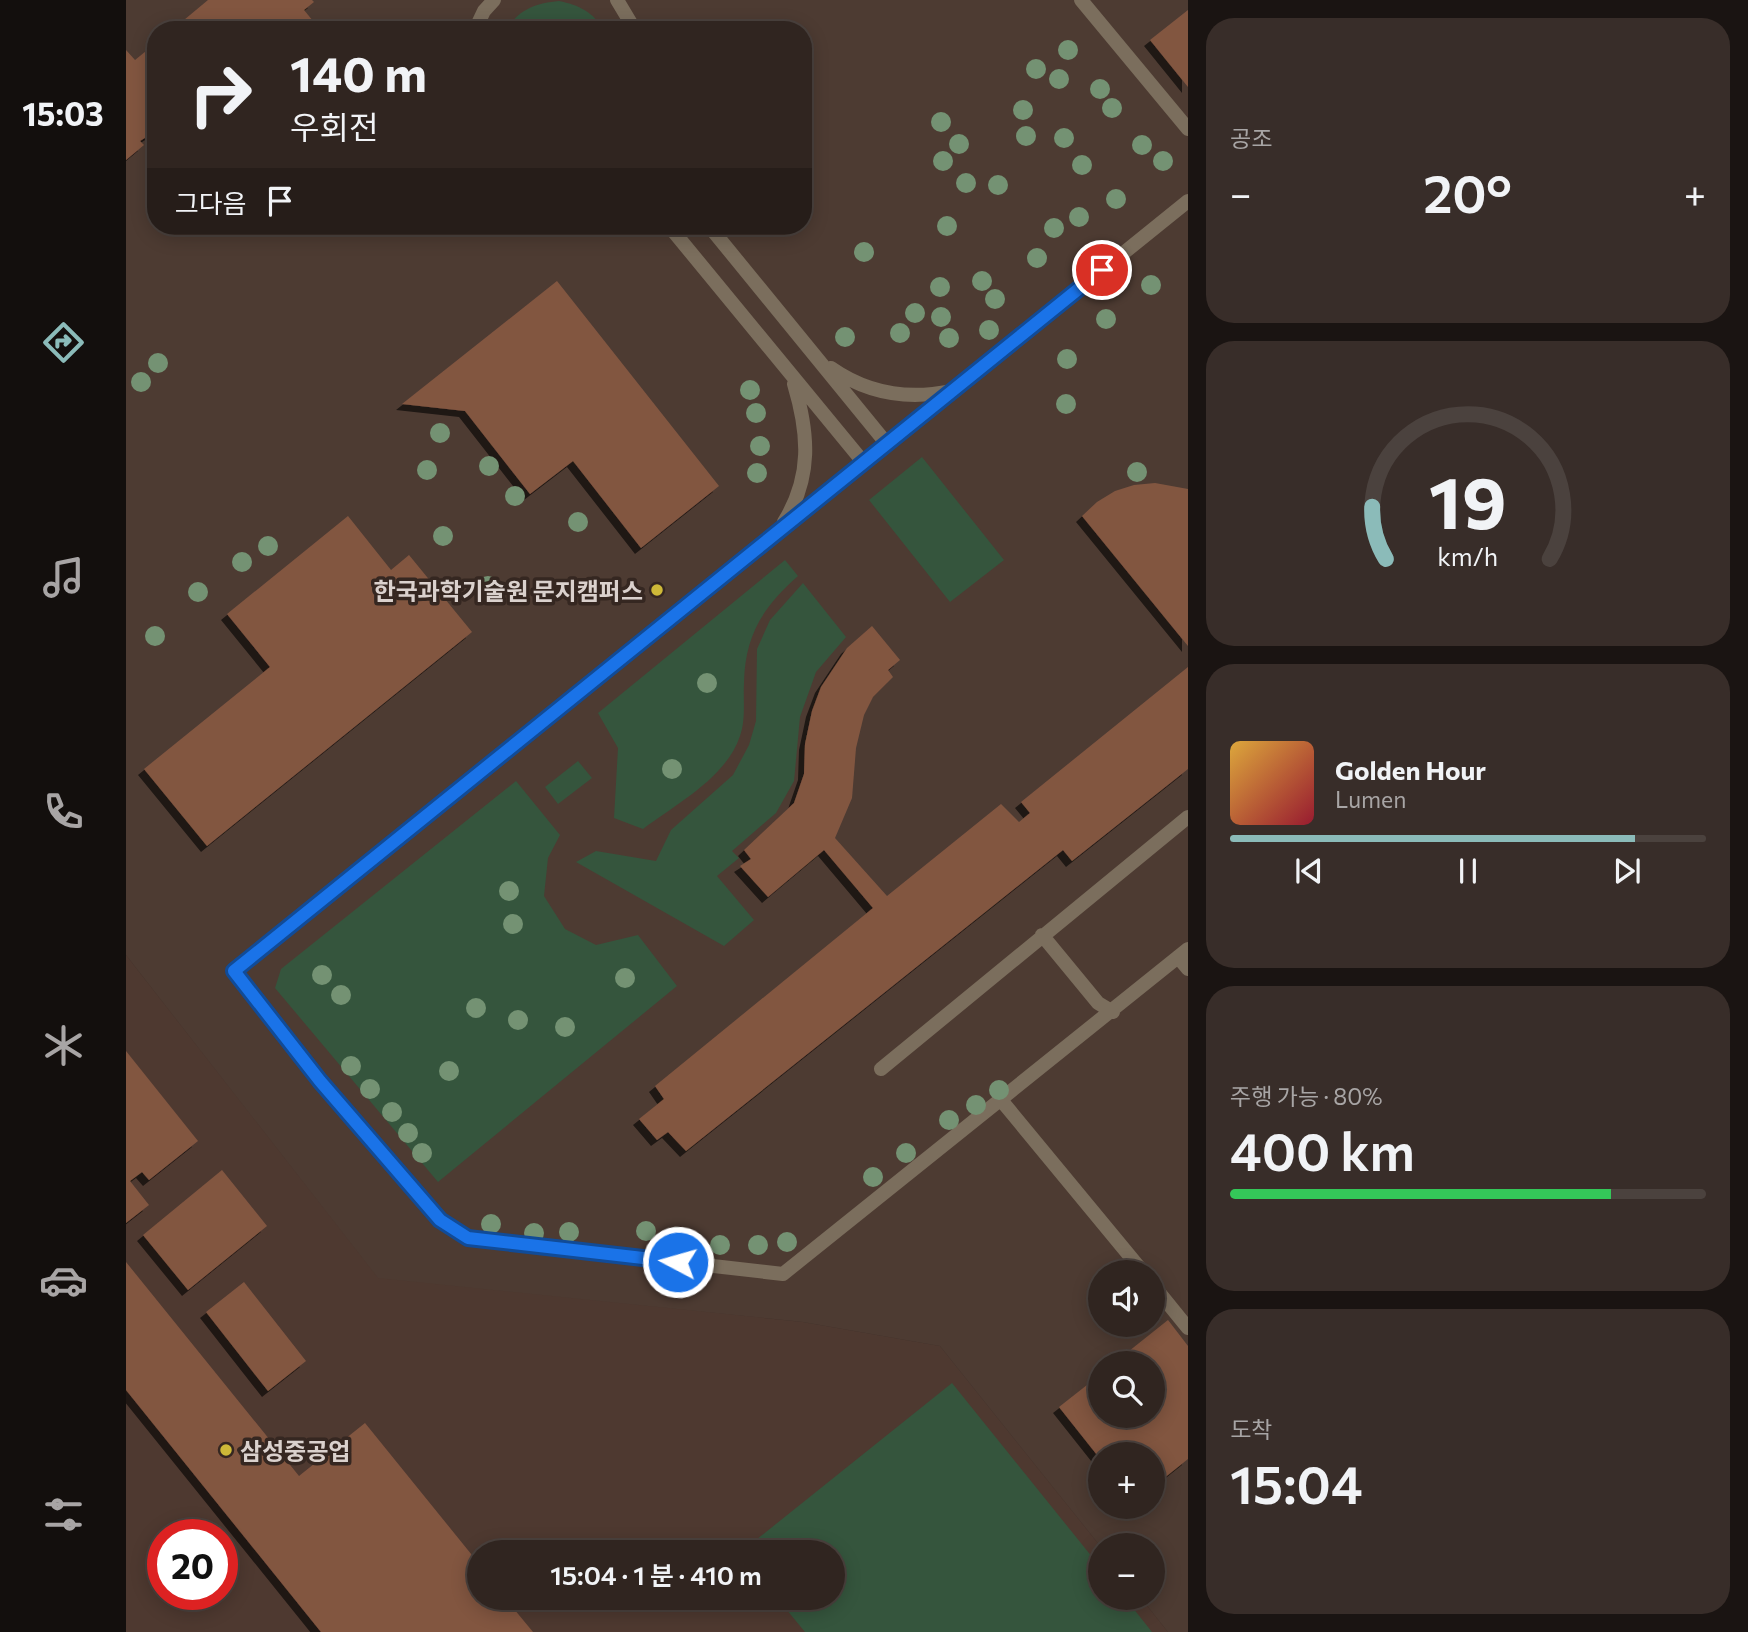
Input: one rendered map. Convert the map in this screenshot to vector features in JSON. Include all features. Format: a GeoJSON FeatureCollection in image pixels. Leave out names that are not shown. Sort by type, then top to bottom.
{"type":"FeatureCollection","features":[{"type":"Feature","properties":{"kind":"lane"},"geometry":{"type":"LineString","coordinates":[[617,0],[630,21]]}},
{"type":"Feature","properties":{"kind":"lane"},"geometry":{"type":"LineString","coordinates":[[1081,0],[1188,129]]}},
{"type":"Feature","properties":{"kind":"lane"},"geometry":{"type":"LineString","coordinates":[[479,21],[486,4]]}},
{"type":"Feature","properties":{"kind":"lane"},"geometry":{"type":"LineString","coordinates":[[1188,201],[234,971],[320,1081],[440,1220],[468,1238],[783,1274],[1113,1012],[1183,953],[1188,969]]}},
{"type":"Feature","properties":{"kind":"lane"},"geometry":{"type":"LineString","coordinates":[[676,235],[864,463]]}},
{"type":"Feature","properties":{"kind":"lane"},"geometry":{"type":"LineString","coordinates":[[716,235],[887,444]]}},
{"type":"Feature","properties":{"kind":"lane"},"geometry":{"type":"LineString","coordinates":[[816,357],[841,375],[894,395],[923,397],[954,390]]}},
{"type":"Feature","properties":{"kind":"lane"},"geometry":{"type":"LineString","coordinates":[[778,532],[799,498],[805,464],[804,417],[792,376]]}},
{"type":"Feature","properties":{"kind":"lane"},"geometry":{"type":"LineString","coordinates":[[881,1069],[1188,817]]}},
{"type":"Feature","properties":{"kind":"lane"},"geometry":{"type":"LineString","coordinates":[[1042,935],[1098,1003],[1113,1012]]}},
{"type":"Feature","properties":{"kind":"lane"},"geometry":{"type":"LineString","coordinates":[[1001,1100],[1133,1260]]}},
{"type":"Feature","properties":{"kind":"lane"},"geometry":{"type":"LineString","coordinates":[[1165,1300],[1188,1328]]}},
{"type":"Feature","properties":{"kind":"shaded area","name":"한국과학기술원 문지캠퍼스"},"geometry":{"type":"Polygon","coordinates":[[[126,0],[1188,0],[1188,1632],[1168,1632],[1151,1610],[1165,1610],[1165,1533],[1090,1533],[940,1346],[803,1322],[378,1278],[126,955],[126,0]]]}},
{"type":"Feature","properties":{"kind":"shaded area"},"geometry":{"type":"Polygon","coordinates":[[[126,955],[378,1277],[803,1322],[940,1346],[1090,1533],[1088,1610],[1151,1610],[1168,1632],[126,1632],[126,955]]]}},
{"type":"Feature","properties":{"kind":"green space"},"geometry":{"type":"Polygon","coordinates":[[[559,1],[573,5],[585,10],[597,21],[513,21],[522,12],[543,3],[559,1]]]}},
{"type":"Feature","properties":{"kind":"green space"},"geometry":{"type":"Polygon","coordinates":[[[922,457],[1004,560],[950,602],[869,500],[922,457]]]}},
{"type":"Feature","properties":{"kind":"green space"},"geometry":{"type":"Polygon","coordinates":[[[785,560],[798,576],[775,599],[752,636],[745,666],[743,723],[740,736],[724,765],[699,789],[643,829],[614,818],[618,748],[598,713],[785,560]]]}},
{"type":"Feature","properties":{"kind":"green space"},"geometry":{"type":"Polygon","coordinates":[[[803,583],[846,637],[816,672],[800,717],[794,781],[776,813],[732,851],[739,858],[717,876],[754,920],[724,946],[576,862],[596,851],[656,861],[671,830],[733,775],[749,745],[756,721],[757,649],[770,620],[803,583]]]}},
{"type":"Feature","properties":{"kind":"green space"},"geometry":{"type":"Polygon","coordinates":[[[578,761],[592,778],[558,804],[545,787],[578,761]]]}},
{"type":"Feature","properties":{"kind":"green space"},"geometry":{"type":"Polygon","coordinates":[[[516,781],[560,835],[548,858],[544,896],[565,929],[596,945],[638,935],[677,986],[438,1182],[275,988],[281,969],[516,781]]]}},
{"type":"Feature","properties":{"kind":"green space"},"geometry":{"type":"Polygon","coordinates":[[[952,1383],[1088,1552],[1088,1610],[1135,1610],[1152,1632],[805,1632],[787,1610],[845,1610],[845,1540],[756,1540],[952,1383]]]}},
{"type":"Feature","properties":{"kind":"building"},"geometry":{"type":"Polygon","coordinates":[[[208,0],[314,2],[304,10],[313,21],[183,21],[208,0]]]}},
{"type":"Feature","properties":{"kind":"building"},"geometry":{"type":"Polygon","coordinates":[[[1188,10],[1188,87],[1150,40],[1188,10]]]}},
{"type":"Feature","properties":{"kind":"building"},"geometry":{"type":"Polygon","coordinates":[[[126,50],[135,60],[147,50],[147,137],[140,141],[144,145],[126,160],[126,50]]]}},
{"type":"Feature","properties":{"kind":"building"},"geometry":{"type":"Polygon","coordinates":[[[557,281],[719,486],[641,548],[573,461],[530,494],[465,411],[402,404],[557,281]]]}},
{"type":"Feature","properties":{"kind":"building"},"geometry":{"type":"Polygon","coordinates":[[[1155,483],[1188,489],[1188,646],[1082,516],[1097,502],[1115,491],[1134,485],[1155,483]]]}},
{"type":"Feature","properties":{"kind":"building"},"geometry":{"type":"Polygon","coordinates":[[[348,516],[391,570],[409,555],[472,632],[207,846],[144,769],[270,667],[227,614],[348,516]]]}},
{"type":"Feature","properties":{"kind":"building"},"geometry":{"type":"Polygon","coordinates":[[[872,626],[900,660],[888,670],[893,677],[873,697],[864,715],[856,748],[852,798],[835,838],[887,896],[1001,804],[1019,822],[1030,813],[1021,802],[1188,667],[1188,769],[1072,861],[1063,850],[686,1151],[668,1132],[657,1140],[639,1119],[664,1099],[655,1086],[873,908],[824,850],[768,897],[740,866],[751,859],[744,850],[794,803],[804,774],[805,744],[812,711],[821,687],[847,648],[872,626]]]}},
{"type":"Feature","properties":{"kind":"building"},"geometry":{"type":"Polygon","coordinates":[[[126,1051],[198,1141],[149,1180],[142,1172],[130,1181],[149,1205],[126,1223],[126,1051]]]}},
{"type":"Feature","properties":{"kind":"building"},"geometry":{"type":"Polygon","coordinates":[[[222,1170],[267,1226],[188,1290],[143,1235],[222,1170]]]}},
{"type":"Feature","properties":{"kind":"building","name":"삼성중공업"},"geometry":{"type":"Polygon","coordinates":[[[126,1262],[299,1476],[365,1423],[467,1549],[467,1610],[515,1610],[533,1632],[321,1632],[238,1529],[238,1519],[230,1519],[126,1390],[126,1262]]]}},
{"type":"Feature","properties":{"kind":"building"},"geometry":{"type":"Polygon","coordinates":[[[244,1282],[306,1361],[268,1391],[206,1312],[244,1282]]]}},
{"type":"Feature","properties":{"kind":"building"},"geometry":{"type":"Polygon","coordinates":[[[1168,1320],[1188,1346],[1188,1459],[1165,1477],[1165,1442],[1088,1444],[1059,1407],[1088,1384],[1088,1428],[1165,1428],[1165,1351],[1129,1351],[1147,1337],[1165,1337],[1165,1322],[1168,1320]]]}},
{"type":"Feature","properties":{"kind":"place","name":"한국과학기술원 문지캠퍼스"},"geometry":{"type":"Point","coordinates":[657,590]}},
{"type":"Feature","properties":{"kind":"place","name":"삼성중공업"},"geometry":{"type":"Point","coordinates":[226,1450]}},
{"type":"Feature","properties":{"kind":"route"},"geometry":{"type":"LineString","coordinates":[[678,1262],[468,1238],[454,1230],[440,1220],[320,1081],[234,971],[1102,270]]}}]}
